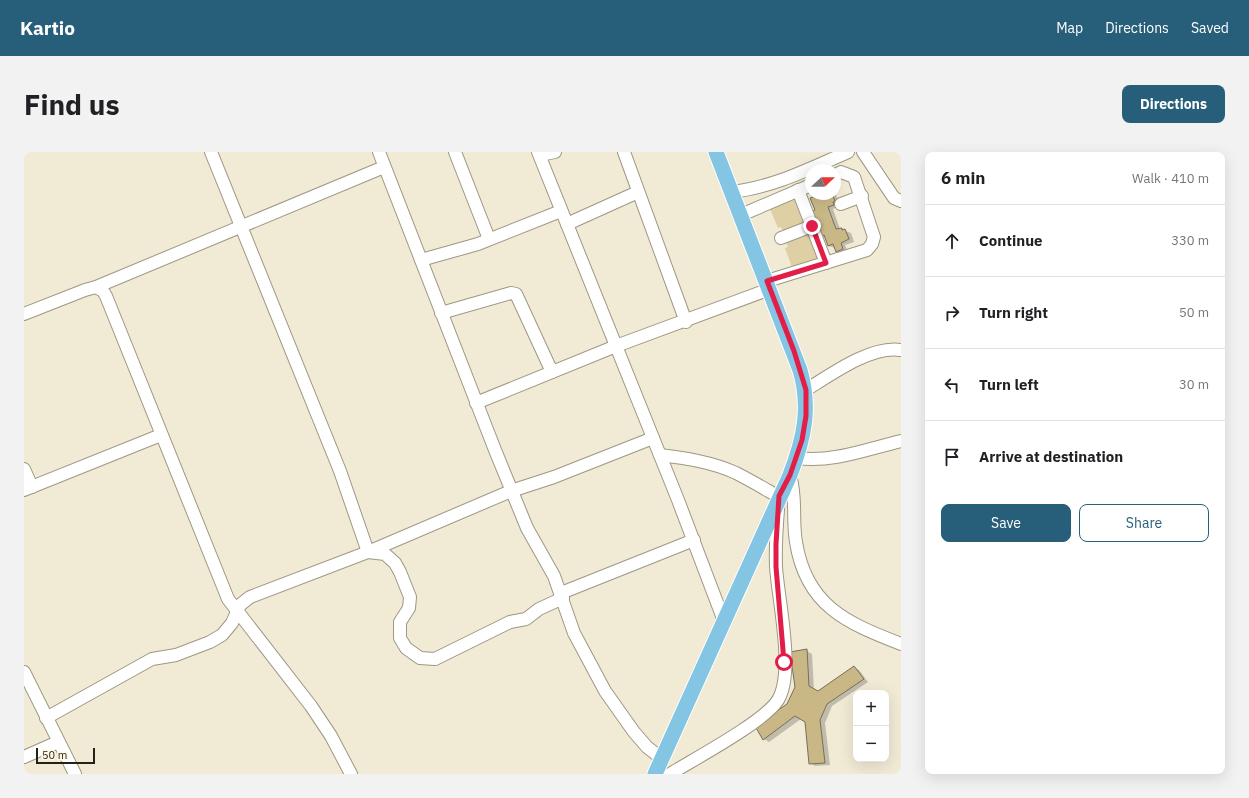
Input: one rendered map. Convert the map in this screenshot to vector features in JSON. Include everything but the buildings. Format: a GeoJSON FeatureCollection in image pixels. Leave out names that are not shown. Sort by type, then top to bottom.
{"type":"FeatureCollection","features":[{"type":"Feature","properties":{"kind":"main road"},"geometry":{"type":"LineString","coordinates":[[655,774],[779,496],[790,475],[797,458],[805,424],[806,390],[794,351],[716,152]]}},
{"type":"Feature","properties":{"kind":"street"},"geometry":{"type":"LineString","coordinates":[[211,152],[340,471],[368,552]]}},
{"type":"Feature","properties":{"kind":"street"},"geometry":{"type":"LineString","coordinates":[[455,152],[489,239]]}},
{"type":"Feature","properties":{"kind":"street"},"geometry":{"type":"LineString","coordinates":[[555,152],[539,154],[694,540],[724,621]]}},
{"type":"Feature","properties":{"kind":"street"},"geometry":{"type":"LineString","coordinates":[[624,152],[686,322]]}},
{"type":"Feature","properties":{"kind":"street"},"geometry":{"type":"LineString","coordinates":[[731,192],[752,189],[774,182],[848,152]]}},
{"type":"Feature","properties":{"kind":"street"},"geometry":{"type":"LineString","coordinates":[[863,152],[894,198],[901,201]]}},
{"type":"Feature","properties":{"kind":"street"},"geometry":{"type":"LineString","coordinates":[[24,314],[96,287],[242,227],[383,157],[441,313],[511,491],[527,528],[546,560],[562,595],[574,633],[605,691],[634,732],[647,747],[661,758]]}},
{"type":"Feature","properties":{"kind":"street"},"geometry":{"type":"LineString","coordinates":[[476,403],[616,346],[686,322],[768,285],[826,263],[867,250],[872,244],[874,237],[862,196],[854,178],[841,172]]}},
{"type":"Feature","properties":{"kind":"street"},"geometry":{"type":"LineString","coordinates":[[741,215],[805,187]]}},
{"type":"Feature","properties":{"kind":"street"},"geometry":{"type":"LineString","coordinates":[[798,190],[826,263]]}},
{"type":"Feature","properties":{"kind":"street"},"geometry":{"type":"LineString","coordinates":[[567,224],[638,192]]}},
{"type":"Feature","properties":{"kind":"street"},"geometry":{"type":"LineString","coordinates":[[841,204],[862,196]]}},
{"type":"Feature","properties":{"kind":"street"},"geometry":{"type":"LineString","coordinates":[[421,260],[464,248],[561,211]]}},
{"type":"Feature","properties":{"kind":"street"},"geometry":{"type":"LineString","coordinates":[[781,238],[812,226]]}},
{"type":"Feature","properties":{"kind":"street"},"geometry":{"type":"LineString","coordinates":[[96,287],[103,291],[106,296],[225,592],[236,611],[311,706],[331,736],[351,774]]}},
{"type":"Feature","properties":{"kind":"street"},"geometry":{"type":"LineString","coordinates":[[441,313],[511,293],[516,294],[552,372]]}},
{"type":"Feature","properties":{"kind":"street"},"geometry":{"type":"LineString","coordinates":[[806,390],[836,371],[866,357],[881,351],[901,350]]}},
{"type":"Feature","properties":{"kind":"street"},"geometry":{"type":"LineString","coordinates":[[24,470],[28,489],[161,435]]}},
{"type":"Feature","properties":{"kind":"street"},"geometry":{"type":"LineString","coordinates":[[46,718],[152,659],[176,655],[210,642],[222,635],[232,623],[236,611],[240,605],[250,597],[368,552],[511,491],[554,477],[653,438]]}},
{"type":"Feature","properties":{"kind":"street"},"geometry":{"type":"LineString","coordinates":[[797,458],[820,459],[841,456],[901,441]]}},
{"type":"Feature","properties":{"kind":"street"},"geometry":{"type":"LineString","coordinates":[[660,455],[679,457],[719,467],[735,473],[779,496],[776,567],[784,654],[784,676],[778,699],[769,710],[740,731],[670,774]]}},
{"type":"Feature","properties":{"kind":"street"},"geometry":{"type":"LineString","coordinates":[[790,475],[795,495],[794,522],[796,542],[807,579],[816,593],[828,606],[845,620],[864,630],[901,644]]}},
{"type":"Feature","properties":{"kind":"street"},"geometry":{"type":"LineString","coordinates":[[368,552],[385,554],[395,563],[410,597],[409,608],[400,622],[400,638],[406,648],[420,658],[435,658],[510,622],[526,619],[562,595],[694,540]]}},
{"type":"Feature","properties":{"kind":"street"},"geometry":{"type":"LineString","coordinates":[[24,672],[75,774]]}},
{"type":"Feature","properties":{"kind":"street"},"geometry":{"type":"LineString","coordinates":[[24,757],[58,742]]}},
{"type":"Feature","properties":{"kind":"shaded area"},"geometry":{"type":"Polygon","coordinates":[[[799,198],[808,222],[783,232],[781,227],[778,228],[770,209],[799,198]]]}},
{"type":"Feature","properties":{"kind":"shaded area"},"geometry":{"type":"Polygon","coordinates":[[[811,232],[821,259],[793,270],[785,248],[788,247],[786,241],[811,232]]]}},
{"type":"Feature","properties":{"kind":"route"},"geometry":{"type":"LineString","coordinates":[[784,662],[784,647],[776,567],[779,496],[797,458],[802,440],[806,416],[806,390],[794,351],[767,281],[826,263],[812,226]]}}]}
